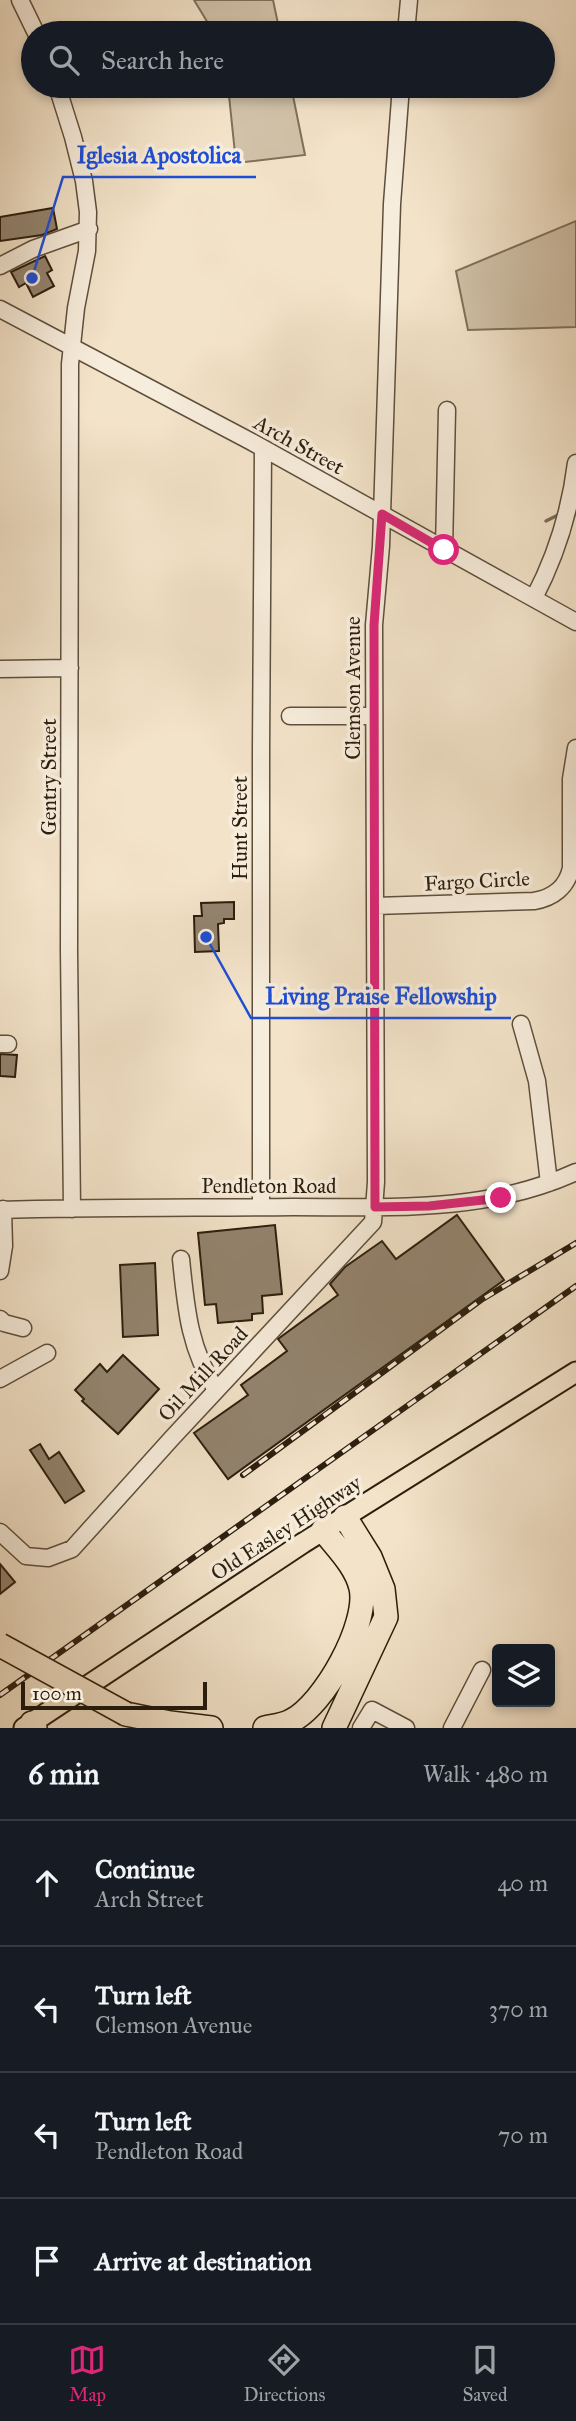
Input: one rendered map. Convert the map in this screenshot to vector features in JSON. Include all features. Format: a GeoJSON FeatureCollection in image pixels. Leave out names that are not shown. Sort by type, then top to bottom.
{"type":"FeatureCollection","features":[{"type":"Feature","properties":{"kind":"highway"},"geometry":{"type":"LineString","coordinates":[[334,1728],[386,1617],[383,1590],[370,1557],[345,1517]]}},
{"type":"Feature","properties":{"kind":"highway"},"geometry":{"type":"LineString","coordinates":[[265,1728],[292,1721],[322,1693],[351,1642],[362,1612],[361,1589],[355,1571],[323,1530]]}},
{"type":"Feature","properties":{"kind":"highway"},"geometry":{"type":"LineString","coordinates":[[0,1645],[134,1721],[211,1728]]}},
{"type":"Feature","properties":{"kind":"main road","name":"Old Easley Highway"},"geometry":{"type":"LineString","coordinates":[[31,1726],[323,1530],[576,1372]]}},
{"type":"Feature","properties":{"kind":"street"},"geometry":{"type":"LineString","coordinates":[[20,0],[30,21]]}},
{"type":"Feature","properties":{"kind":"street"},"geometry":{"type":"LineString","coordinates":[[407,21],[409,0]]}},
{"type":"Feature","properties":{"kind":"street","name":"Gentry Street"},"geometry":{"type":"LineString","coordinates":[[60,98],[83,181],[89,229],[72,346],[72,1209]]}},
{"type":"Feature","properties":{"kind":"street","name":"Clemson Avenue"},"geometry":{"type":"LineString","coordinates":[[375,1207],[374,625],[382,514],[391,204],[400,98]]}},
{"type":"Feature","properties":{"kind":"street"},"geometry":{"type":"LineString","coordinates":[[0,266],[33,248],[89,229]]}},
{"type":"Feature","properties":{"kind":"street","name":"Arch Street"},"geometry":{"type":"LineString","coordinates":[[0,309],[263,449],[576,622]]}},
{"type":"Feature","properties":{"kind":"street"},"geometry":{"type":"LineString","coordinates":[[444,550],[447,410]]}},
{"type":"Feature","properties":{"kind":"street","name":"Hunt Street"},"geometry":{"type":"LineString","coordinates":[[261,1207],[263,449]]}},
{"type":"Feature","properties":{"kind":"street"},"geometry":{"type":"LineString","coordinates":[[534,598],[549,570],[562,533],[576,463]]}},
{"type":"Feature","properties":{"kind":"street"},"geometry":{"type":"LineString","coordinates":[[0,669],[70,668]]}},
{"type":"Feature","properties":{"kind":"street"},"geometry":{"type":"LineString","coordinates":[[290,716],[373,716]]}},
{"type":"Feature","properties":{"kind":"street","name":"Fargo Circle"},"geometry":{"type":"LineString","coordinates":[[375,906],[534,901],[550,897],[568,879],[571,867],[572,779],[576,748]]}},
{"type":"Feature","properties":{"kind":"street"},"geometry":{"type":"LineString","coordinates":[[521,1024],[537,1081],[549,1183]]}},
{"type":"Feature","properties":{"kind":"street","name":"Pendleton Road"},"geometry":{"type":"LineString","coordinates":[[1,1210],[429,1206],[501,1198],[576,1172]]}},
{"type":"Feature","properties":{"kind":"street","name":"Oil Mill Road"},"geometry":{"type":"LineString","coordinates":[[0,1532],[26,1556],[48,1558],[72,1549],[373,1223],[375,1207]]}},
{"type":"Feature","properties":{"kind":"street"},"geometry":{"type":"LineString","coordinates":[[0,1271],[4,1246],[1,1210]]}},
{"type":"Feature","properties":{"kind":"street"},"geometry":{"type":"LineString","coordinates":[[181,1259],[193,1343],[203,1370],[216,1390]]}},
{"type":"Feature","properties":{"kind":"street"},"geometry":{"type":"LineString","coordinates":[[0,1319],[4,1323],[23,1328]]}},
{"type":"Feature","properties":{"kind":"street"},"geometry":{"type":"LineString","coordinates":[[0,1379],[47,1353]]}},
{"type":"Feature","properties":{"kind":"street"},"geometry":{"type":"LineString","coordinates":[[453,1728],[482,1670]]}},
{"type":"Feature","properties":{"kind":"street"},"geometry":{"type":"LineString","coordinates":[[361,1728],[372,1710],[406,1728]]}},
{"type":"Feature","properties":{"kind":"shaded area"},"geometry":{"type":"Polygon","coordinates":[[[194,0],[273,0],[277,21],[207,21],[194,0]]]}},
{"type":"Feature","properties":{"kind":"shaded area"},"geometry":{"type":"Polygon","coordinates":[[[229,98],[293,98],[305,155],[236,163],[229,98]]]}},
{"type":"Feature","properties":{"kind":"shaded area"},"geometry":{"type":"Polygon","coordinates":[[[576,221],[576,327],[468,330],[456,271],[576,221]]]}},
{"type":"Feature","properties":{"kind":"building"},"geometry":{"type":"Polygon","coordinates":[[[53,208],[57,229],[42,235],[0,241],[0,217],[53,208]]]}},
{"type":"Feature","properties":{"kind":"building"},"geometry":{"type":"Polygon","coordinates":[[[45,256],[52,270],[47,273],[54,286],[33,297],[26,283],[19,287],[11,272],[45,256]]]}},
{"type":"Feature","properties":{"kind":"building"},"geometry":{"type":"Polygon","coordinates":[[[234,902],[234,919],[224,919],[224,923],[218,924],[219,951],[195,952],[194,916],[202,916],[201,903],[234,902]]]}},
{"type":"Feature","properties":{"kind":"building"},"geometry":{"type":"Polygon","coordinates":[[[0,1054],[17,1055],[15,1077],[0,1076],[0,1054]]]}},
{"type":"Feature","properties":{"kind":"building"},"geometry":{"type":"Polygon","coordinates":[[[457,1215],[504,1280],[228,1479],[194,1433],[248,1395],[241,1385],[287,1351],[278,1339],[338,1295],[330,1284],[345,1267],[382,1241],[396,1259],[457,1215]]]}},
{"type":"Feature","properties":{"kind":"building"},"geometry":{"type":"Polygon","coordinates":[[[275,1225],[282,1294],[262,1296],[263,1313],[252,1314],[252,1320],[218,1323],[216,1304],[205,1305],[198,1233],[275,1225]]]}},
{"type":"Feature","properties":{"kind":"building"},"geometry":{"type":"Polygon","coordinates":[[[155,1263],[158,1335],[123,1337],[120,1265],[155,1263]]]}},
{"type":"Feature","properties":{"kind":"building"},"geometry":{"type":"Polygon","coordinates":[[[123,1355],[159,1389],[118,1434],[82,1401],[84,1399],[75,1390],[100,1364],[107,1372],[123,1355]]]}},
{"type":"Feature","properties":{"kind":"building"},"geometry":{"type":"Polygon","coordinates":[[[40,1444],[49,1459],[59,1452],[84,1491],[65,1503],[30,1450],[40,1444]]]}},
{"type":"Feature","properties":{"kind":"building"},"geometry":{"type":"Polygon","coordinates":[[[0,1564],[15,1582],[0,1594],[0,1564]]]}},
{"type":"Feature","properties":{"kind":"waterway"},"geometry":{"type":"LineString","coordinates":[[546,521],[560,514]]}},
{"type":"Feature","properties":{"kind":"railway"},"geometry":{"type":"LineString","coordinates":[[243,1475],[481,1300],[576,1243]]}},
{"type":"Feature","properties":{"kind":"railway"},"geometry":{"type":"LineString","coordinates":[[0,1695],[576,1286]]}},
{"type":"Feature","properties":{"kind":"place","name":"Iglesia Apostolica"},"geometry":{"type":"Point","coordinates":[32,278]}},
{"type":"Feature","properties":{"kind":"place","name":"Living Praise Fellowship"},"geometry":{"type":"Point","coordinates":[206,937]}},
{"type":"Feature","properties":{"kind":"route"},"geometry":{"type":"LineString","coordinates":[[444,550],[382,514],[374,625],[373,716],[375,1207],[429,1206],[501,1198]]}}]}
